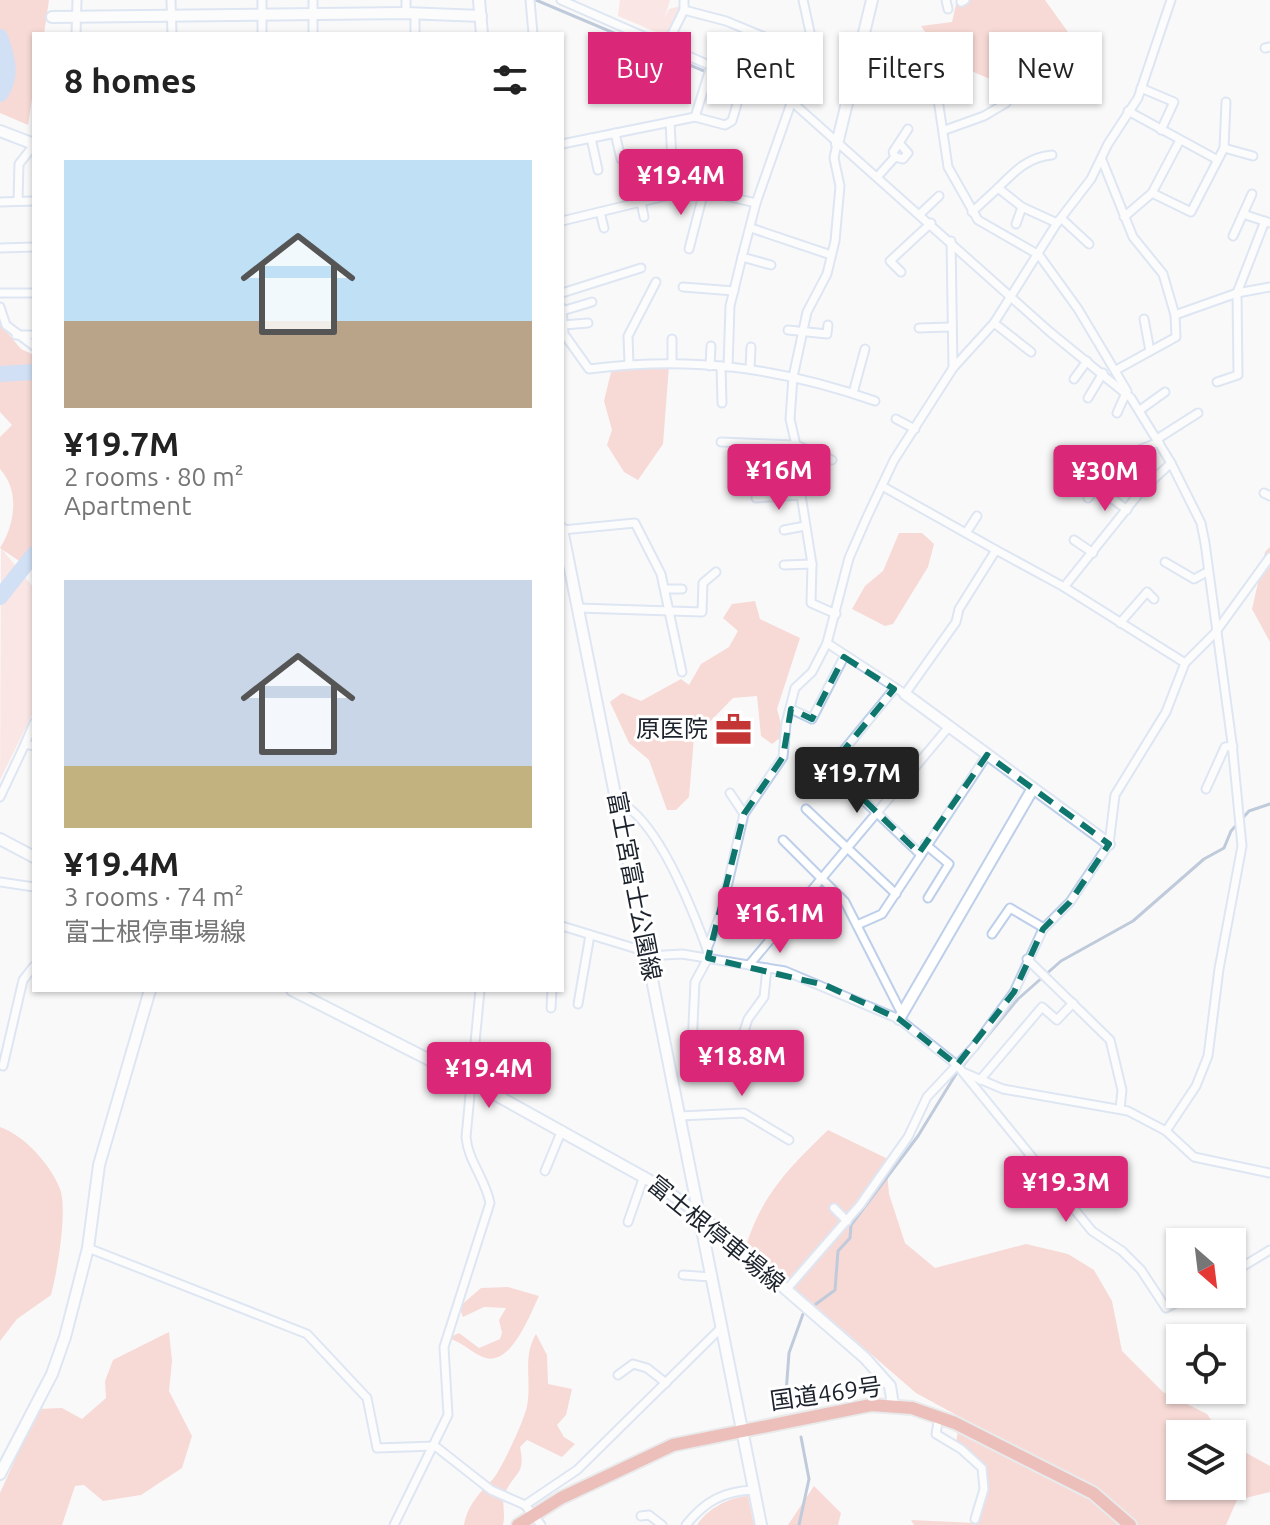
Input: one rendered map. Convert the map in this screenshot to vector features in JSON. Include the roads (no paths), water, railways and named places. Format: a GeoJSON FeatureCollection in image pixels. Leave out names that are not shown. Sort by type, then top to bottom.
{"type":"FeatureCollection","features":[{"type":"Feature","properties":{"kind":"highway","name":"国道469号"},"geometry":{"type":"LineString","coordinates":[[518,1525],[561,1498],[673,1445],[871,1405],[893,1405],[939,1416],[1093,1493],[1130,1525]]}},
{"type":"Feature","properties":{"kind":"main road"},"geometry":{"type":"LineString","coordinates":[[479,0],[482,32]]}},
{"type":"Feature","properties":{"kind":"main road"},"geometry":{"type":"LineString","coordinates":[[865,32],[872,0]]}},
{"type":"Feature","properties":{"kind":"main road"},"geometry":{"type":"LineString","coordinates":[[52,17],[481,16]]}},
{"type":"Feature","properties":{"kind":"main road"},"geometry":{"type":"LineString","coordinates":[[837,144],[848,104]]}},
{"type":"Feature","properties":{"kind":"main road"},"geometry":{"type":"LineString","coordinates":[[0,131],[30,143]]}},
{"type":"Feature","properties":{"kind":"main road","name":"富士宮富士公園線"},"geometry":{"type":"LineString","coordinates":[[564,540],[761,1525]]}},
{"type":"Feature","properties":{"kind":"main road"},"geometry":{"type":"LineString","coordinates":[[905,694],[947,729],[1109,844]]}},
{"type":"Feature","properties":{"kind":"main road"},"geometry":{"type":"LineString","coordinates":[[900,1016],[1032,790]]}},
{"type":"Feature","properties":{"kind":"main road"},"geometry":{"type":"LineString","coordinates":[[0,839],[32,856]]}},
{"type":"Feature","properties":{"kind":"main road"},"geometry":{"type":"LineString","coordinates":[[0,1474],[52,1374],[72,1315],[88,1248],[99,1165],[149,992]]}},
{"type":"Feature","properties":{"kind":"main road","name":"富士根停車場線"},"geometry":{"type":"LineString","coordinates":[[296,992],[562,1130],[644,1176],[698,1213],[882,1374],[890,1386],[893,1405]]}},
{"type":"Feature","properties":{"kind":"street"},"geometry":{"type":"LineString","coordinates":[[76,32],[77,0]]}},
{"type":"Feature","properties":{"kind":"street"},"geometry":{"type":"LineString","coordinates":[[171,0],[172,32]]}},
{"type":"Feature","properties":{"kind":"street"},"geometry":{"type":"LineString","coordinates":[[262,0],[262,32]]}},
{"type":"Feature","properties":{"kind":"street"},"geometry":{"type":"LineString","coordinates":[[313,0],[313,32]]}},
{"type":"Feature","properties":{"kind":"street"},"geometry":{"type":"LineString","coordinates":[[406,0],[415,32]]}},
{"type":"Feature","properties":{"kind":"street"},"geometry":{"type":"LineString","coordinates":[[530,0],[533,32]]}},
{"type":"Feature","properties":{"kind":"street"},"geometry":{"type":"LineString","coordinates":[[561,0],[634,32]]}},
{"type":"Feature","properties":{"kind":"street"},"geometry":{"type":"LineString","coordinates":[[673,32],[684,10],[684,0]]}},
{"type":"Feature","properties":{"kind":"street"},"geometry":{"type":"LineString","coordinates":[[803,0],[810,32]]}},
{"type":"Feature","properties":{"kind":"street"},"geometry":{"type":"LineString","coordinates":[[692,1046],[695,982],[721,913],[744,814],[783,757],[795,688],[812,672],[827,643],[849,558],[894,460],[953,368],[994,323],[1102,160],[1141,88],[1171,0]]}},
{"type":"Feature","properties":{"kind":"street"},"geometry":{"type":"LineString","coordinates":[[684,10],[753,32]]}},
{"type":"Feature","properties":{"kind":"street"},"geometry":{"type":"LineString","coordinates":[[695,117],[707,79]]}},
{"type":"Feature","properties":{"kind":"street"},"geometry":{"type":"LineString","coordinates":[[1141,88],[1174,102],[1161,130]]}},
{"type":"Feature","properties":{"kind":"street"},"geometry":{"type":"LineString","coordinates":[[1152,193],[1191,212],[1224,148],[1226,102]]}},
{"type":"Feature","properties":{"kind":"street"},"geometry":{"type":"LineString","coordinates":[[564,144],[695,117],[725,125],[732,121],[737,104]]}},
{"type":"Feature","properties":{"kind":"street"},"geometry":{"type":"LineString","coordinates":[[722,403],[734,291],[756,203],[790,104]]}},
{"type":"Feature","properties":{"kind":"street"},"geometry":{"type":"LineString","coordinates":[[794,104],[1128,395],[1171,463],[1201,523],[1233,746],[1242,846],[1219,969],[1208,1056],[1196,1086],[1166,1131]]}},
{"type":"Feature","properties":{"kind":"street"},"geometry":{"type":"LineString","coordinates":[[940,104],[948,167],[972,212],[978,220],[1039,255],[1078,309],[1128,395]]}},
{"type":"Feature","properties":{"kind":"street"},"geometry":{"type":"LineString","coordinates":[[945,130],[984,116],[1004,104]]}},
{"type":"Feature","properties":{"kind":"street"},"geometry":{"type":"LineString","coordinates":[[1128,111],[1216,159]]}},
{"type":"Feature","properties":{"kind":"street"},"geometry":{"type":"LineString","coordinates":[[670,122],[672,161]]}},
{"type":"Feature","properties":{"kind":"street"},"geometry":{"type":"LineString","coordinates":[[895,157],[893,152],[908,129]]}},
{"type":"Feature","properties":{"kind":"street"},"geometry":{"type":"LineString","coordinates":[[615,133],[621,159]]}},
{"type":"Feature","properties":{"kind":"street"},"geometry":{"type":"LineString","coordinates":[[591,138],[598,170]]}},
{"type":"Feature","properties":{"kind":"street"},"geometry":{"type":"LineString","coordinates":[[1124,217],[1152,193],[1180,140]]}},
{"type":"Feature","properties":{"kind":"street"},"geometry":{"type":"LineString","coordinates":[[18,201],[19,164],[30,143]]}},
{"type":"Feature","properties":{"kind":"street"},"geometry":{"type":"LineString","coordinates":[[895,157],[903,159],[908,153],[899,143]]}},
{"type":"Feature","properties":{"kind":"street"},"geometry":{"type":"LineString","coordinates":[[836,614],[811,603],[812,564],[801,495],[802,471],[790,419],[793,377],[802,332],[831,255],[839,217],[840,186],[834,158],[837,144]]}},
{"type":"Feature","properties":{"kind":"street"},"geometry":{"type":"LineString","coordinates":[[1224,148],[1253,156]]}},
{"type":"Feature","properties":{"kind":"street"},"geometry":{"type":"LineString","coordinates":[[972,212],[1019,167],[1038,157],[1052,155]]}},
{"type":"Feature","properties":{"kind":"street"},"geometry":{"type":"LineString","coordinates":[[878,176],[895,157]]}},
{"type":"Feature","properties":{"kind":"street"},"geometry":{"type":"LineString","coordinates":[[1102,160],[1133,237],[1163,274],[1175,315],[1176,337],[1116,370]]}},
{"type":"Feature","properties":{"kind":"street"},"geometry":{"type":"LineString","coordinates":[[998,188],[1022,207],[1059,221],[1089,244]]}},
{"type":"Feature","properties":{"kind":"street"},"geometry":{"type":"LineString","coordinates":[[689,249],[704,191],[756,203]]}},
{"type":"Feature","properties":{"kind":"street"},"geometry":{"type":"LineString","coordinates":[[564,221],[682,192]]}},
{"type":"Feature","properties":{"kind":"street"},"geometry":{"type":"LineString","coordinates":[[1233,236],[1252,194]]}},
{"type":"Feature","properties":{"kind":"street"},"geometry":{"type":"LineString","coordinates":[[920,214],[939,196]]}},
{"type":"Feature","properties":{"kind":"street"},"geometry":{"type":"LineString","coordinates":[[0,202],[32,201]]}},
{"type":"Feature","properties":{"kind":"street"},"geometry":{"type":"LineString","coordinates":[[641,202],[644,217]]}},
{"type":"Feature","properties":{"kind":"street"},"geometry":{"type":"LineString","coordinates":[[1016,224],[1022,207]]}},
{"type":"Feature","properties":{"kind":"street"},"geometry":{"type":"LineString","coordinates":[[600,212],[604,228]]}},
{"type":"Feature","properties":{"kind":"street"},"geometry":{"type":"LineString","coordinates":[[1217,382],[1238,375],[1237,293],[1267,222],[1243,214]]}},
{"type":"Feature","properties":{"kind":"street"},"geometry":{"type":"LineString","coordinates":[[901,272],[890,261],[931,223]]}},
{"type":"Feature","properties":{"kind":"street"},"geometry":{"type":"LineString","coordinates":[[751,228],[831,255]]}},
{"type":"Feature","properties":{"kind":"street"},"geometry":{"type":"LineString","coordinates":[[951,241],[953,368]]}},
{"type":"Feature","properties":{"kind":"street"},"geometry":{"type":"LineString","coordinates":[[0,248],[32,247]]}},
{"type":"Feature","properties":{"kind":"street"},"geometry":{"type":"LineString","coordinates":[[742,257],[771,265]]}},
{"type":"Feature","properties":{"kind":"street"},"geometry":{"type":"LineString","coordinates":[[564,292],[641,268]]}},
{"type":"Feature","properties":{"kind":"street"},"geometry":{"type":"LineString","coordinates":[[629,364],[628,336],[656,282]]}},
{"type":"Feature","properties":{"kind":"street"},"geometry":{"type":"LineString","coordinates":[[683,287],[734,291]]}},
{"type":"Feature","properties":{"kind":"street"},"geometry":{"type":"LineString","coordinates":[[1175,315],[1237,293],[1270,287]]}},
{"type":"Feature","properties":{"kind":"street"},"geometry":{"type":"LineString","coordinates":[[0,293],[32,293]]}},
{"type":"Feature","properties":{"kind":"street"},"geometry":{"type":"LineString","coordinates":[[564,309],[592,302]]}},
{"type":"Feature","properties":{"kind":"street"},"geometry":{"type":"LineString","coordinates":[[0,307],[1,318],[16,335],[32,345]]}},
{"type":"Feature","properties":{"kind":"street"},"geometry":{"type":"LineString","coordinates":[[1144,319],[1150,351]]}},
{"type":"Feature","properties":{"kind":"street"},"geometry":{"type":"LineString","coordinates":[[564,325],[588,323]]}},
{"type":"Feature","properties":{"kind":"street"},"geometry":{"type":"LineString","coordinates":[[994,323],[1031,352]]}},
{"type":"Feature","properties":{"kind":"street"},"geometry":{"type":"LineString","coordinates":[[788,330],[827,334],[828,325]]}},
{"type":"Feature","properties":{"kind":"street"},"geometry":{"type":"LineString","coordinates":[[919,328],[950,327]]}},
{"type":"Feature","properties":{"kind":"street"},"geometry":{"type":"LineString","coordinates":[[564,334],[589,369],[672,362],[724,366],[793,377],[875,401]]}},
{"type":"Feature","properties":{"kind":"street"},"geometry":{"type":"LineString","coordinates":[[16,335],[32,335]]}},
{"type":"Feature","properties":{"kind":"street"},"geometry":{"type":"LineString","coordinates":[[672,339],[672,362]]}},
{"type":"Feature","properties":{"kind":"street"},"geometry":{"type":"LineString","coordinates":[[710,366],[711,346]]}},
{"type":"Feature","properties":{"kind":"street"},"geometry":{"type":"LineString","coordinates":[[750,369],[751,347]]}},
{"type":"Feature","properties":{"kind":"street"},"geometry":{"type":"LineString","coordinates":[[853,393],[865,349]]}},
{"type":"Feature","properties":{"kind":"street"},"geometry":{"type":"LineString","coordinates":[[1074,379],[1087,361]]}},
{"type":"Feature","properties":{"kind":"street"},"geometry":{"type":"LineString","coordinates":[[1088,398],[1103,373]]}},
{"type":"Feature","properties":{"kind":"street"},"geometry":{"type":"LineString","coordinates":[[1140,410],[1165,392]]}},
{"type":"Feature","properties":{"kind":"street"},"geometry":{"type":"LineString","coordinates":[[1117,413],[1128,395]]}},
{"type":"Feature","properties":{"kind":"street"},"geometry":{"type":"LineString","coordinates":[[1126,455],[1158,441],[1198,413]]}},
{"type":"Feature","properties":{"kind":"street"},"geometry":{"type":"LineString","coordinates":[[896,419],[915,429]]}},
{"type":"Feature","properties":{"kind":"street"},"geometry":{"type":"LineString","coordinates":[[721,442],[796,445],[832,460]]}},
{"type":"Feature","properties":{"kind":"street"},"geometry":{"type":"LineString","coordinates":[[1064,587],[1127,510],[1171,463]]}},
{"type":"Feature","properties":{"kind":"street"},"geometry":{"type":"LineString","coordinates":[[882,486],[1064,587],[1185,663]]}},
{"type":"Feature","properties":{"kind":"street"},"geometry":{"type":"LineString","coordinates":[[1088,498],[1097,487],[1127,510]]}},
{"type":"Feature","properties":{"kind":"street"},"geometry":{"type":"LineString","coordinates":[[756,498],[801,495]]}},
{"type":"Feature","properties":{"kind":"street"},"geometry":{"type":"LineString","coordinates":[[966,533],[977,516]]}},
{"type":"Feature","properties":{"kind":"street"},"geometry":{"type":"LineString","coordinates":[[564,530],[635,523],[661,574],[682,672]]}},
{"type":"Feature","properties":{"kind":"street"},"geometry":{"type":"LineString","coordinates":[[784,530],[805,526]]}},
{"type":"Feature","properties":{"kind":"street"},"geometry":{"type":"LineString","coordinates":[[1074,540],[1093,553]]}},
{"type":"Feature","properties":{"kind":"street"},"geometry":{"type":"LineString","coordinates":[[827,643],[844,657],[905,694],[956,622],[959,609],[996,550]]}},
{"type":"Feature","properties":{"kind":"street"},"geometry":{"type":"LineString","coordinates":[[786,1290],[847,1221],[908,1137],[927,1097],[960,1069],[1014,992],[1044,928],[1070,902],[1109,844],[1115,795],[1166,712],[1185,663],[1215,633],[1270,557]]}},
{"type":"Feature","properties":{"kind":"street"},"geometry":{"type":"LineString","coordinates":[[1165,562],[1194,579],[1207,572]]}},
{"type":"Feature","properties":{"kind":"street"},"geometry":{"type":"LineString","coordinates":[[784,565],[812,564]]}},
{"type":"Feature","properties":{"kind":"street"},"geometry":{"type":"LineString","coordinates":[[578,608],[702,612],[703,583],[716,572]]}},
{"type":"Feature","properties":{"kind":"street"},"geometry":{"type":"LineString","coordinates":[[665,589],[682,589]]}},
{"type":"Feature","properties":{"kind":"street"},"geometry":{"type":"LineString","coordinates":[[1120,623],[1147,592],[1154,599]]}},
{"type":"Feature","properties":{"kind":"street"},"geometry":{"type":"LineString","coordinates":[[791,709],[812,719],[844,657]]}},
{"type":"Feature","properties":{"kind":"street"},"geometry":{"type":"LineString","coordinates":[[830,767],[894,689]]}},
{"type":"Feature","properties":{"kind":"street"},"geometry":{"type":"LineString","coordinates":[[0,797],[32,728]]}},
{"type":"Feature","properties":{"kind":"street"},"geometry":{"type":"LineString","coordinates":[[749,965],[849,850],[947,729]]}},
{"type":"Feature","properties":{"kind":"street"},"geometry":{"type":"LineString","coordinates":[[25,744],[32,746]]}},
{"type":"Feature","properties":{"kind":"street"},"geometry":{"type":"LineString","coordinates":[[1206,789],[1225,747],[1233,746]]}},
{"type":"Feature","properties":{"kind":"street"},"geometry":{"type":"LineString","coordinates":[[815,754],[919,853]]}},
{"type":"Feature","properties":{"kind":"street"},"geometry":{"type":"LineString","coordinates":[[857,925],[882,914],[919,853],[987,755]]}},
{"type":"Feature","properties":{"kind":"street"},"geometry":{"type":"LineString","coordinates":[[886,761],[905,780]]}},
{"type":"Feature","properties":{"kind":"street"},"geometry":{"type":"LineString","coordinates":[[730,793],[744,814]]}},
{"type":"Feature","properties":{"kind":"street"},"geometry":{"type":"LineString","coordinates":[[617,801],[667,856],[708,953]]}},
{"type":"Feature","properties":{"kind":"street"},"geometry":{"type":"LineString","coordinates":[[806,809],[896,894]]}},
{"type":"Feature","properties":{"kind":"street"},"geometry":{"type":"LineString","coordinates":[[783,840],[845,902],[900,1016]]}},
{"type":"Feature","properties":{"kind":"street"},"geometry":{"type":"LineString","coordinates":[[925,844],[949,864],[928,898]]}},
{"type":"Feature","properties":{"kind":"street"},"geometry":{"type":"LineString","coordinates":[[0,882],[32,887]]}},
{"type":"Feature","properties":{"kind":"street"},"geometry":{"type":"LineString","coordinates":[[992,934],[1010,908],[1044,928]]}},
{"type":"Feature","properties":{"kind":"street"},"geometry":{"type":"LineString","coordinates":[[564,930],[590,935],[647,954],[708,953],[767,968],[825,985],[900,1016],[960,1069],[1092,1231],[1122,1251],[1141,1270],[1166,1308]]}},
{"type":"Feature","properties":{"kind":"street"},"geometry":{"type":"LineString","coordinates":[[578,1004],[590,935]]}},
{"type":"Feature","properties":{"kind":"street"},"geometry":{"type":"LineString","coordinates":[[1027,959],[1110,1040],[1122,1090],[1120,1109]]}},
{"type":"Feature","properties":{"kind":"street"},"geometry":{"type":"LineString","coordinates":[[744,1031],[748,1019],[764,997],[767,968]]}},
{"type":"Feature","properties":{"kind":"street"},"geometry":{"type":"LineString","coordinates":[[3,1066],[23,980],[32,969]]}},
{"type":"Feature","properties":{"kind":"street"},"geometry":{"type":"LineString","coordinates":[[394,1525],[408,1491],[435,1446],[448,1407],[444,1347],[490,1203],[487,1190],[468,1155],[469,1080],[480,992]]}},
{"type":"Feature","properties":{"kind":"street"},"geometry":{"type":"LineString","coordinates":[[551,1008],[552,992]]}},
{"type":"Feature","properties":{"kind":"street"},"geometry":{"type":"LineString","coordinates":[[980,1080],[1042,1007],[1057,1020],[1073,1003]]}},
{"type":"Feature","properties":{"kind":"street"},"geometry":{"type":"LineString","coordinates":[[960,1069],[1003,1089],[1120,1109],[1166,1131],[1194,1157],[1270,1173]]}},
{"type":"Feature","properties":{"kind":"street"},"geometry":{"type":"LineString","coordinates":[[680,1116],[744,1113],[789,1140]]}},
{"type":"Feature","properties":{"kind":"street"},"geometry":{"type":"LineString","coordinates":[[545,1171],[562,1130]]}},
{"type":"Feature","properties":{"kind":"street"},"geometry":{"type":"LineString","coordinates":[[628,1222],[644,1176]]}},
{"type":"Feature","properties":{"kind":"street"},"geometry":{"type":"LineString","coordinates":[[834,1208],[847,1221]]}},
{"type":"Feature","properties":{"kind":"street"},"geometry":{"type":"LineString","coordinates":[[88,1248],[307,1334],[367,1398],[377,1448],[435,1446],[491,1490],[533,1515],[721,1328]]}},
{"type":"Feature","properties":{"kind":"street"},"geometry":{"type":"LineString","coordinates":[[1246,1265],[1270,1250]]}},
{"type":"Feature","properties":{"kind":"street"},"geometry":{"type":"LineString","coordinates":[[683,1275],[711,1277]]}},
{"type":"Feature","properties":{"kind":"street"},"geometry":{"type":"LineString","coordinates":[[618,1375],[633,1364],[647,1368],[666,1383]]}},
{"type":"Feature","properties":{"kind":"street"},"geometry":{"type":"LineString","coordinates":[[939,1416],[936,1434],[961,1449],[982,1468],[984,1489],[975,1519]]}},
{"type":"Feature","properties":{"kind":"street"},"geometry":{"type":"LineString","coordinates":[[686,1525],[705,1505],[728,1491],[754,1490]]}},
{"type":"Feature","properties":{"kind":"street"},"geometry":{"type":"LineString","coordinates":[[641,1516],[649,1515],[662,1525]]}},
{"type":"Feature","properties":{"kind":"waterway"},"geometry":{"type":"LineString","coordinates":[[536,0],[707,72]]}},
{"type":"Feature","properties":{"kind":"waterway"},"geometry":{"type":"LineString","coordinates":[[0,37],[8,73],[0,94]]}},
{"type":"Feature","properties":{"kind":"waterway"},"geometry":{"type":"LineString","coordinates":[[0,374],[32,372]]}},
{"type":"Feature","properties":{"kind":"waterway"},"geometry":{"type":"LineString","coordinates":[[0,597],[32,557]]}},
{"type":"Feature","properties":{"kind":"waterway"},"geometry":{"type":"LineString","coordinates":[[816,1304],[835,1290],[838,1251],[850,1238],[851,1225],[918,1136],[956,1074],[1018,999],[1061,961],[1133,921],[1204,859],[1224,848],[1231,831],[1249,811],[1270,804]]}},
{"type":"Feature","properties":{"kind":"waterway"},"geometry":{"type":"LineString","coordinates":[[786,1393],[789,1353],[803,1314]]}},
{"type":"Feature","properties":{"kind":"waterway"},"geometry":{"type":"LineString","coordinates":[[799,1525],[809,1479],[801,1437]]}},
{"type":"Feature","properties":{"kind":"place","name":"原医院"},"geometry":{"type":"Point","coordinates":[734,729]}}]}
